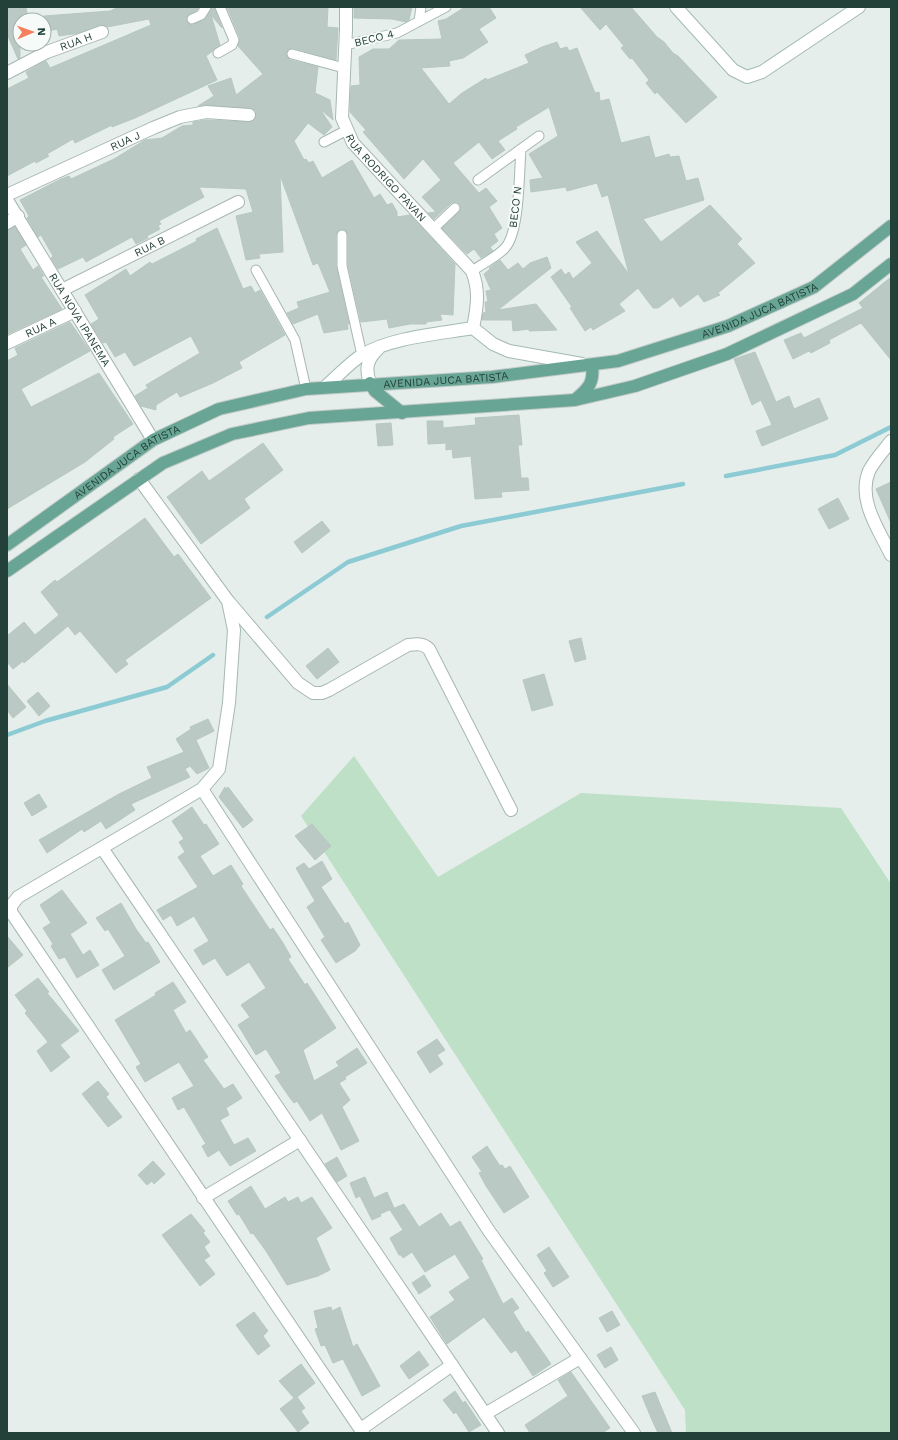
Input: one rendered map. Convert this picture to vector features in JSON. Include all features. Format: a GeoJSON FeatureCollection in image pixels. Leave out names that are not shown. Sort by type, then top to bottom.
{"type":"FeatureCollection","features":[{"type":"Feature","properties":{"kind":"main road","name":"AVENIDA JUCA BATISTA"},"geometry":{"type":"LineString","coordinates":[[7,545],[153,440],[219,409],[306,389],[370,383],[492,377],[592,366],[618,361],[728,326],[814,287],[891,226]]}},
{"type":"Feature","properties":{"kind":"main road","name":"AVENIDA JUCA BATISTA"},"geometry":{"type":"LineString","coordinates":[[7,571],[163,463],[232,434],[309,418],[402,413],[575,400],[635,386],[727,354],[853,294],[891,264]]}},
{"type":"Feature","properties":{"kind":"main road"},"geometry":{"type":"LineString","coordinates":[[575,400],[588,389],[592,383],[592,366]]}},
{"type":"Feature","properties":{"kind":"main road"},"geometry":{"type":"LineString","coordinates":[[370,383],[375,391],[402,413]]}},
{"type":"Feature","properties":{"kind":"street","name":"RUA RODRIGO PAVAN"},"geometry":{"type":"LineString","coordinates":[[346,7],[342,118],[353,143],[472,271],[477,289],[477,306],[473,328]]}},
{"type":"Feature","properties":{"kind":"street"},"geometry":{"type":"LineString","coordinates":[[676,7],[733,70],[747,77],[762,72],[859,7]]}},
{"type":"Feature","properties":{"kind":"street","name":"RUA H"},"geometry":{"type":"LineString","coordinates":[[7,73],[47,52],[102,32]]}},
{"type":"Feature","properties":{"kind":"street","name":"RUA J"},"geometry":{"type":"LineString","coordinates":[[7,195],[180,117],[206,112],[249,115]]}},
{"type":"Feature","properties":{"kind":"street","name":"RUA NOVA IPANEMA"},"geometry":{"type":"LineString","coordinates":[[7,200],[153,440]]}},
{"type":"Feature","properties":{"kind":"street","name":"RUA B"},"geometry":{"type":"LineString","coordinates":[[62,290],[238,202]]}},
{"type":"Feature","properties":{"kind":"street"},"geometry":{"type":"LineString","coordinates":[[7,223],[18,216]]}},
{"type":"Feature","properties":{"kind":"street","name":"RUA A"},"geometry":{"type":"LineString","coordinates":[[7,343],[75,311]]}},
{"type":"Feature","properties":{"kind":"street"},"geometry":{"type":"LineString","coordinates":[[325,387],[362,355],[381,347],[404,340],[473,328],[493,344],[509,351],[528,356],[592,366]]}},
{"type":"Feature","properties":{"kind":"street"},"geometry":{"type":"LineString","coordinates":[[370,383],[367,368],[369,360],[381,347]]}},
{"type":"Feature","properties":{"kind":"street"},"geometry":{"type":"LineString","coordinates":[[891,441],[870,471],[865,488],[869,511],[891,555]]}},
{"type":"Feature","properties":{"kind":"street"},"geometry":{"type":"LineString","coordinates":[[139,479],[228,601],[298,683],[313,693],[322,693],[329,690],[408,645],[425,645],[429,649],[511,810]]}},
{"type":"Feature","properties":{"kind":"street"},"geometry":{"type":"LineString","coordinates":[[228,601],[234,630],[229,703],[219,769],[202,789],[18,897],[11,906],[11,912],[362,1431],[452,1365]]}},
{"type":"Feature","properties":{"kind":"street"},"geometry":{"type":"LineString","coordinates":[[202,789],[489,1231],[634,1433]]}},
{"type":"Feature","properties":{"kind":"street"},"geometry":{"type":"LineString","coordinates":[[102,848],[498,1433]]}},
{"type":"Feature","properties":{"kind":"street"},"geometry":{"type":"LineString","coordinates":[[203,1198],[300,1140]]}},
{"type":"Feature","properties":{"kind":"street"},"geometry":{"type":"LineString","coordinates":[[485,1414],[580,1358]]}},
{"type":"Feature","properties":{"kind":"lane"},"geometry":{"type":"LineString","coordinates":[[192,19],[201,14],[206,7]]}},
{"type":"Feature","properties":{"kind":"lane"},"geometry":{"type":"LineString","coordinates":[[218,53],[232,45],[234,40],[220,7]]}},
{"type":"Feature","properties":{"kind":"lane"},"geometry":{"type":"LineString","coordinates":[[419,21],[422,7]]}},
{"type":"Feature","properties":{"kind":"lane","name":"BECO 4"},"geometry":{"type":"LineString","coordinates":[[345,45],[397,33],[446,7]]}},
{"type":"Feature","properties":{"kind":"lane"},"geometry":{"type":"LineString","coordinates":[[292,54],[344,68]]}},
{"type":"Feature","properties":{"kind":"lane"},"geometry":{"type":"LineString","coordinates":[[324,142],[347,130]]}},
{"type":"Feature","properties":{"kind":"lane"},"geometry":{"type":"LineString","coordinates":[[478,180],[539,136]]}},
{"type":"Feature","properties":{"kind":"lane","name":"BECO N"},"geometry":{"type":"LineString","coordinates":[[472,271],[505,248],[512,232],[516,215],[521,149]]}},
{"type":"Feature","properties":{"kind":"lane"},"geometry":{"type":"LineString","coordinates":[[434,229],[455,208]]}},
{"type":"Feature","properties":{"kind":"lane"},"geometry":{"type":"LineString","coordinates":[[342,235],[342,266],[362,355]]}},
{"type":"Feature","properties":{"kind":"lane"},"geometry":{"type":"LineString","coordinates":[[256,270],[295,340],[306,389]]}},
{"type":"Feature","properties":{"kind":"green space"},"geometry":{"type":"Polygon","coordinates":[[[354,756],[438,877],[581,793],[841,808],[891,884],[891,1433],[686,1433],[685,1410],[301,816],[354,756]]]}},
{"type":"Feature","properties":{"kind":"building"},"geometry":{"type":"Polygon","coordinates":[[[7,7],[26,7],[27,12],[12,12],[12,45],[7,34],[7,7]]]}},
{"type":"Feature","properties":{"kind":"building"},"geometry":{"type":"Polygon","coordinates":[[[119,7],[199,7],[187,16],[187,22],[192,25],[204,20],[212,7],[214,7],[222,28],[211,15],[220,45],[206,56],[217,80],[135,118],[112,127],[112,125],[75,143],[73,139],[47,154],[49,156],[36,163],[35,161],[7,176],[7,89],[29,78],[26,72],[46,61],[50,68],[151,25],[149,19],[107,27],[100,25],[79,33],[59,36],[57,29],[52,30],[52,15],[110,11],[119,7]]]}},
{"type":"Feature","properties":{"kind":"building"},"geometry":{"type":"Polygon","coordinates":[[[227,7],[328,7],[327,27],[338,28],[336,60],[293,48],[288,50],[286,55],[290,60],[318,67],[315,93],[330,100],[333,120],[320,109],[332,127],[324,135],[308,123],[294,141],[304,160],[306,159],[309,163],[313,161],[322,178],[352,160],[374,198],[380,194],[387,205],[392,203],[397,212],[397,217],[410,215],[455,264],[453,315],[440,314],[442,320],[426,322],[426,324],[410,324],[389,328],[387,319],[361,322],[348,265],[348,235],[345,230],[342,229],[336,235],[336,266],[349,324],[347,324],[348,329],[324,333],[318,314],[293,324],[287,313],[299,308],[297,302],[330,292],[318,263],[313,265],[280,175],[283,252],[259,254],[260,258],[246,260],[236,216],[253,212],[246,189],[199,187],[204,197],[159,221],[161,224],[158,226],[160,229],[147,236],[148,238],[136,244],[132,237],[86,262],[83,257],[58,269],[51,258],[53,256],[41,235],[38,237],[27,218],[29,216],[20,200],[61,179],[69,176],[71,179],[114,159],[145,140],[162,138],[182,126],[193,125],[193,122],[206,120],[249,122],[255,119],[256,111],[250,108],[207,105],[198,106],[214,96],[208,86],[231,78],[236,95],[263,74],[238,46],[240,38],[227,7]]]}},
{"type":"Feature","properties":{"kind":"building"},"geometry":{"type":"Polygon","coordinates":[[[354,7],[412,7],[409,20],[406,22],[392,19],[354,18],[354,7]]]}},
{"type":"Feature","properties":{"kind":"building"},"geometry":{"type":"Polygon","coordinates":[[[465,7],[489,7],[496,18],[479,29],[488,42],[463,58],[449,61],[450,66],[421,68],[449,104],[462,93],[486,78],[487,80],[529,63],[525,55],[542,47],[557,42],[560,49],[567,47],[569,51],[577,48],[595,93],[599,92],[600,101],[609,99],[621,143],[649,136],[655,158],[669,154],[670,157],[679,156],[686,181],[698,178],[704,200],[643,219],[661,242],[710,205],[742,239],[737,244],[755,263],[718,293],[720,295],[704,302],[698,294],[680,307],[673,297],[658,308],[653,308],[638,288],[619,304],[625,311],[593,330],[591,327],[585,331],[570,308],[572,307],[551,277],[561,269],[565,275],[569,272],[573,279],[592,263],[576,242],[597,231],[629,274],[608,195],[602,197],[597,183],[567,191],[566,187],[531,192],[530,180],[543,178],[529,154],[558,136],[549,107],[516,127],[517,129],[498,141],[505,150],[492,159],[479,142],[453,163],[479,193],[486,188],[497,201],[489,207],[502,228],[494,234],[498,241],[490,247],[493,251],[481,258],[474,249],[467,254],[442,228],[459,212],[460,204],[456,202],[451,203],[434,219],[428,213],[436,212],[422,197],[441,180],[423,159],[404,179],[363,132],[366,130],[350,112],[351,86],[360,85],[359,57],[373,49],[389,49],[399,40],[442,39],[438,21],[446,19],[465,7]]]}},
{"type":"Feature","properties":{"kind":"building"},"geometry":{"type":"Polygon","coordinates":[[[580,7],[631,7],[657,37],[678,56],[717,97],[686,123],[657,92],[655,94],[646,83],[649,80],[632,58],[630,59],[621,48],[624,46],[606,24],[600,30],[580,7]]]}},
{"type":"Feature","properties":{"kind":"building"},"geometry":{"type":"Polygon","coordinates":[[[15,52],[20,52],[20,58],[18,59],[15,52]]]}},
{"type":"Feature","properties":{"kind":"building"},"geometry":{"type":"Polygon","coordinates":[[[15,227],[26,245],[20,249],[33,270],[38,266],[44,276],[41,277],[62,309],[8,334],[7,230],[15,227]]]}},
{"type":"Feature","properties":{"kind":"building"},"geometry":{"type":"Polygon","coordinates":[[[217,228],[243,289],[251,286],[255,293],[260,290],[285,335],[239,362],[242,368],[213,383],[180,397],[177,392],[156,405],[156,410],[141,406],[135,396],[148,388],[146,385],[200,353],[191,336],[134,366],[125,352],[115,357],[106,342],[103,343],[91,324],[99,319],[85,295],[126,269],[130,276],[150,262],[152,264],[197,241],[196,239],[217,228]]]}},
{"type":"Feature","properties":{"kind":"building"},"geometry":{"type":"Polygon","coordinates":[[[547,257],[551,268],[498,310],[536,304],[557,330],[529,331],[529,329],[513,331],[512,320],[482,320],[483,313],[486,312],[485,302],[488,302],[486,291],[491,290],[484,274],[490,269],[489,268],[500,260],[508,270],[518,263],[523,269],[530,263],[547,257]]]}},
{"type":"Feature","properties":{"kind":"building"},"geometry":{"type":"Polygon","coordinates":[[[891,277],[891,360],[861,323],[829,340],[830,343],[811,353],[809,351],[793,359],[784,340],[801,333],[804,338],[863,308],[859,303],[891,277]]]}},
{"type":"Feature","properties":{"kind":"building"},"geometry":{"type":"Polygon","coordinates":[[[70,322],[90,351],[21,389],[31,407],[99,373],[133,424],[113,437],[114,439],[85,462],[7,509],[7,361],[18,355],[15,348],[70,322]]]}},
{"type":"Feature","properties":{"kind":"building"},"geometry":{"type":"Polygon","coordinates":[[[755,352],[776,402],[789,396],[794,409],[819,398],[828,419],[762,446],[756,431],[772,425],[761,400],[752,405],[734,359],[755,352]]]}},
{"type":"Feature","properties":{"kind":"building"},"geometry":{"type":"Polygon","coordinates":[[[519,415],[522,445],[518,445],[521,478],[528,478],[529,490],[501,492],[502,497],[475,499],[471,456],[453,458],[452,449],[446,450],[446,443],[428,444],[427,421],[443,421],[443,428],[476,425],[475,418],[519,415]]]}},
{"type":"Feature","properties":{"kind":"building"},"geometry":{"type":"Polygon","coordinates":[[[391,423],[393,445],[378,446],[376,424],[391,423]]]}},
{"type":"Feature","properties":{"kind":"building"},"geometry":{"type":"Polygon","coordinates":[[[263,443],[283,470],[244,499],[250,508],[201,544],[167,497],[202,471],[209,481],[263,443]]]}},
{"type":"Feature","properties":{"kind":"building"},"geometry":{"type":"Polygon","coordinates":[[[891,482],[891,523],[876,489],[891,482]]]}},
{"type":"Feature","properties":{"kind":"building"},"geometry":{"type":"Polygon","coordinates":[[[838,498],[849,519],[829,529],[818,509],[838,498]]]}},
{"type":"Feature","properties":{"kind":"building"},"geometry":{"type":"Polygon","coordinates":[[[145,518],[174,557],[178,554],[211,598],[125,660],[128,664],[116,673],[80,631],[75,635],[68,626],[24,663],[23,661],[13,669],[7,662],[7,636],[24,622],[35,635],[59,615],[41,592],[55,580],[57,582],[145,518]]]}},
{"type":"Feature","properties":{"kind":"building"},"geometry":{"type":"Polygon","coordinates":[[[322,521],[330,531],[302,553],[294,542],[322,521]]]}},
{"type":"Feature","properties":{"kind":"building"},"geometry":{"type":"Polygon","coordinates":[[[581,638],[586,659],[575,662],[569,641],[581,638]]]}},
{"type":"Feature","properties":{"kind":"building"},"geometry":{"type":"Polygon","coordinates":[[[328,648],[339,662],[317,679],[306,666],[328,648]]]}},
{"type":"Feature","properties":{"kind":"building"},"geometry":{"type":"Polygon","coordinates":[[[544,674],[553,705],[532,711],[523,680],[544,674]]]}},
{"type":"Feature","properties":{"kind":"building"},"geometry":{"type":"Polygon","coordinates":[[[7,684],[26,707],[13,718],[7,710],[7,684]]]}},
{"type":"Feature","properties":{"kind":"building"},"geometry":{"type":"Polygon","coordinates":[[[38,692],[50,706],[39,716],[27,701],[38,692]]]}},
{"type":"Feature","properties":{"kind":"building"},"geometry":{"type":"Polygon","coordinates":[[[208,719],[214,731],[196,740],[209,768],[197,774],[190,766],[185,769],[190,777],[131,804],[135,810],[106,829],[101,821],[84,832],[82,829],[47,853],[39,840],[119,794],[152,778],[147,767],[184,752],[176,739],[191,729],[190,727],[208,719]]]}},
{"type":"Feature","properties":{"kind":"building"},"geometry":{"type":"Polygon","coordinates":[[[225,787],[226,789],[228,787],[253,820],[243,828],[219,797],[225,787]]]}},
{"type":"Feature","properties":{"kind":"building"},"geometry":{"type":"Polygon","coordinates":[[[39,794],[47,807],[32,816],[24,803],[39,794]]]}},
{"type":"Feature","properties":{"kind":"building"},"geometry":{"type":"Polygon","coordinates":[[[192,807],[204,825],[206,824],[219,844],[200,856],[213,876],[231,865],[243,884],[241,886],[270,930],[273,928],[283,943],[291,957],[288,959],[305,985],[307,983],[336,1028],[303,1050],[314,1081],[339,1066],[336,1062],[357,1048],[367,1063],[345,1077],[346,1079],[339,1083],[350,1100],[342,1107],[359,1141],[341,1150],[322,1113],[310,1121],[297,1101],[294,1103],[275,1076],[281,1073],[266,1049],[256,1055],[238,1025],[250,1017],[241,1005],[266,988],[249,962],[227,976],[215,958],[203,965],[194,950],[209,941],[194,916],[177,926],[171,915],[163,920],[157,910],[198,887],[178,857],[185,852],[179,842],[184,839],[172,821],[192,807]]]}},
{"type":"Feature","properties":{"kind":"building"},"geometry":{"type":"Polygon","coordinates":[[[312,824],[331,846],[315,860],[295,836],[312,824]]]}},
{"type":"Feature","properties":{"kind":"building"},"geometry":{"type":"Polygon","coordinates":[[[322,861],[332,879],[321,887],[345,924],[348,922],[360,945],[355,951],[336,963],[321,940],[325,937],[307,907],[315,901],[296,868],[304,863],[309,869],[322,861]]]}},
{"type":"Feature","properties":{"kind":"building"},"geometry":{"type":"Polygon","coordinates":[[[62,890],[87,923],[70,934],[83,955],[90,950],[99,965],[77,978],[65,957],[59,959],[51,946],[53,944],[43,928],[51,923],[40,905],[62,890]]]}},
{"type":"Feature","properties":{"kind":"building"},"geometry":{"type":"Polygon","coordinates":[[[121,903],[136,929],[146,943],[148,942],[160,962],[114,990],[102,970],[125,956],[108,929],[105,931],[96,918],[121,903]]]}},
{"type":"Feature","properties":{"kind":"building"},"geometry":{"type":"Polygon","coordinates":[[[7,936],[23,955],[7,968],[7,936]]]}},
{"type":"Feature","properties":{"kind":"building"},"geometry":{"type":"Polygon","coordinates":[[[38,978],[49,992],[47,993],[79,1031],[60,1045],[70,1057],[51,1072],[37,1051],[48,1042],[25,1013],[27,1011],[15,995],[38,978]]]}},
{"type":"Feature","properties":{"kind":"building"},"geometry":{"type":"Polygon","coordinates":[[[173,982],[186,1002],[173,1010],[186,1033],[190,1030],[208,1057],[203,1060],[224,1089],[233,1084],[242,1098],[226,1108],[229,1115],[220,1120],[234,1145],[248,1138],[256,1151],[230,1166],[219,1150],[208,1157],[202,1146],[206,1144],[184,1107],[178,1110],[172,1098],[194,1086],[179,1062],[145,1082],[136,1067],[141,1064],[115,1020],[156,995],[155,993],[173,982]]]}},
{"type":"Feature","properties":{"kind":"building"},"geometry":{"type":"Polygon","coordinates":[[[437,1039],[445,1050],[437,1055],[443,1064],[430,1073],[417,1052],[437,1039]]]}},
{"type":"Feature","properties":{"kind":"building"},"geometry":{"type":"Polygon","coordinates":[[[98,1081],[109,1094],[106,1097],[122,1117],[108,1127],[82,1094],[98,1081]]]}},
{"type":"Feature","properties":{"kind":"building"},"geometry":{"type":"Polygon","coordinates":[[[487,1146],[500,1166],[502,1165],[505,1169],[510,1166],[529,1197],[504,1213],[486,1186],[479,1173],[482,1172],[472,1157],[487,1146]]]}},
{"type":"Feature","properties":{"kind":"building"},"geometry":{"type":"Polygon","coordinates":[[[337,1157],[347,1176],[337,1182],[325,1164],[337,1157]]]}},
{"type":"Feature","properties":{"kind":"building"},"geometry":{"type":"Polygon","coordinates":[[[153,1161],[165,1174],[154,1184],[152,1181],[147,1185],[138,1175],[153,1161]]]}},
{"type":"Feature","properties":{"kind":"building"},"geometry":{"type":"Polygon","coordinates":[[[365,1177],[374,1198],[387,1192],[394,1208],[380,1214],[381,1216],[372,1220],[360,1196],[356,1198],[350,1183],[365,1177]]]}},
{"type":"Feature","properties":{"kind":"building"},"geometry":{"type":"Polygon","coordinates":[[[251,1186],[265,1209],[285,1197],[288,1202],[298,1197],[301,1203],[312,1197],[332,1228],[316,1238],[330,1270],[318,1276],[287,1285],[266,1251],[253,1233],[251,1234],[239,1214],[237,1215],[228,1201],[251,1186]]]}},
{"type":"Feature","properties":{"kind":"building"},"geometry":{"type":"Polygon","coordinates":[[[404,1204],[419,1227],[441,1213],[450,1227],[460,1221],[483,1259],[481,1260],[503,1304],[512,1298],[519,1308],[513,1312],[526,1333],[528,1331],[551,1364],[533,1376],[516,1350],[511,1353],[484,1317],[447,1344],[430,1317],[455,1300],[449,1292],[470,1278],[455,1254],[425,1272],[412,1252],[403,1258],[399,1255],[390,1238],[403,1230],[390,1210],[404,1204]]]}},
{"type":"Feature","properties":{"kind":"building"},"geometry":{"type":"Polygon","coordinates":[[[191,1214],[205,1231],[203,1233],[210,1242],[204,1247],[210,1256],[204,1260],[215,1274],[200,1286],[162,1235],[191,1214]]]}},
{"type":"Feature","properties":{"kind":"building"},"geometry":{"type":"Polygon","coordinates":[[[549,1247],[569,1277],[553,1287],[544,1273],[547,1271],[537,1255],[549,1247]]]}},
{"type":"Feature","properties":{"kind":"building"},"geometry":{"type":"Polygon","coordinates":[[[424,1275],[431,1286],[419,1294],[412,1283],[424,1275]]]}},
{"type":"Feature","properties":{"kind":"building"},"geometry":{"type":"Polygon","coordinates":[[[331,1307],[332,1311],[340,1307],[353,1347],[357,1344],[380,1386],[362,1396],[343,1359],[333,1363],[325,1345],[321,1346],[315,1329],[318,1328],[314,1311],[331,1307]]]}},
{"type":"Feature","properties":{"kind":"building"},"geometry":{"type":"Polygon","coordinates":[[[612,1311],[620,1325],[607,1332],[599,1318],[612,1311]]]}},
{"type":"Feature","properties":{"kind":"building"},"geometry":{"type":"Polygon","coordinates":[[[254,1312],[268,1331],[263,1336],[270,1346],[258,1355],[236,1325],[254,1312]]]}},
{"type":"Feature","properties":{"kind":"building"},"geometry":{"type":"Polygon","coordinates":[[[611,1347],[618,1360],[605,1368],[597,1355],[611,1347]]]}},
{"type":"Feature","properties":{"kind":"building"},"geometry":{"type":"Polygon","coordinates":[[[419,1351],[429,1365],[409,1379],[400,1366],[419,1351]]]}},
{"type":"Feature","properties":{"kind":"building"},"geometry":{"type":"Polygon","coordinates":[[[301,1364],[315,1383],[297,1397],[305,1408],[301,1411],[309,1423],[298,1432],[280,1409],[294,1398],[279,1381],[301,1364]]]}},
{"type":"Feature","properties":{"kind":"building"},"geometry":{"type":"Polygon","coordinates":[[[571,1372],[610,1428],[602,1433],[530,1433],[525,1425],[568,1396],[558,1380],[571,1372]]]}},
{"type":"Feature","properties":{"kind":"building"},"geometry":{"type":"Polygon","coordinates":[[[455,1391],[463,1403],[465,1401],[481,1425],[469,1432],[456,1412],[454,1414],[443,1400],[455,1391]]]}},
{"type":"Feature","properties":{"kind":"building"},"geometry":{"type":"Polygon","coordinates":[[[655,1392],[672,1433],[658,1433],[642,1396],[655,1392]]]}},
{"type":"Feature","properties":{"kind":"waterway"},"geometry":{"type":"LineString","coordinates":[[726,476],[835,455],[891,427]]}},
{"type":"Feature","properties":{"kind":"waterway"},"geometry":{"type":"LineString","coordinates":[[267,617],[348,562],[461,526],[683,484]]}},
{"type":"Feature","properties":{"kind":"waterway"},"geometry":{"type":"LineString","coordinates":[[7,735],[45,721],[167,687],[213,655]]}}]}
